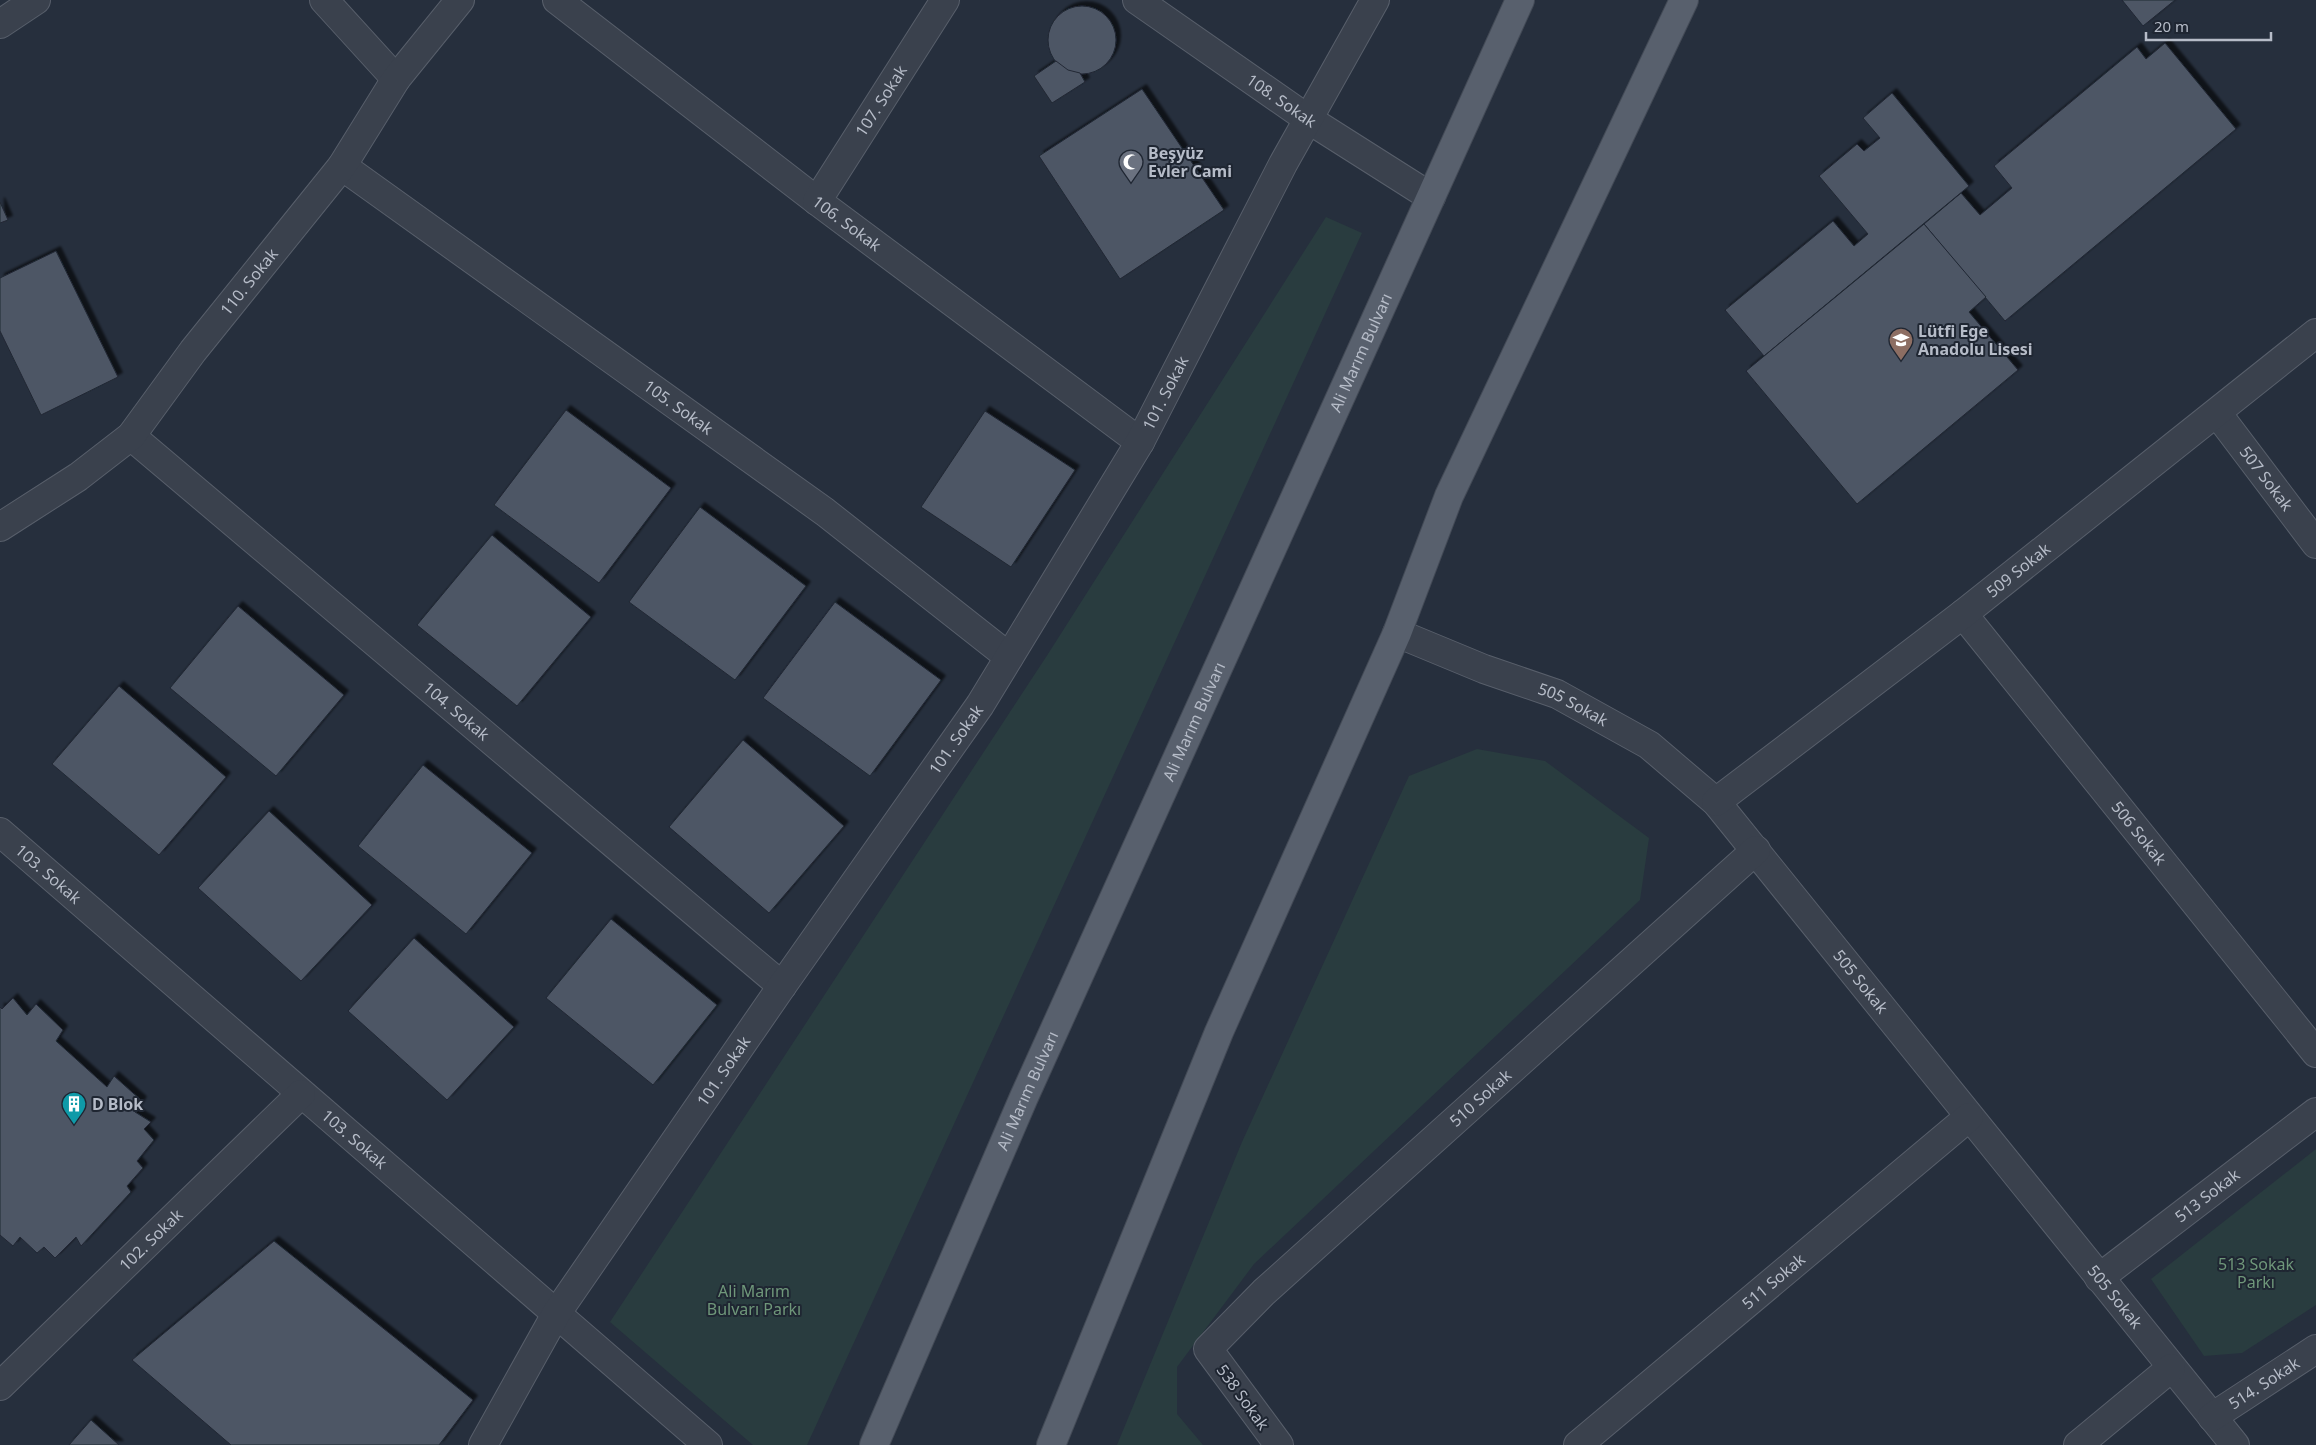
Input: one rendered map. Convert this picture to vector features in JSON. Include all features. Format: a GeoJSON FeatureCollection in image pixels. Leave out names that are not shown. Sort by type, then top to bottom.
{"type":"FeatureCollection","features":[{"type":"Feature","properties":{"kind":"main road","name":"Ali Marım Bulvarı"},"geometry":{"type":"LineString","coordinates":[[874,1445],[1024,1097],[1520,0]]}},
{"type":"Feature","properties":{"kind":"main road"},"geometry":{"type":"LineString","coordinates":[[1051,1445],[1218,1032],[1397,633],[1449,496],[1684,0]]}},
{"type":"Feature","properties":{"kind":"street"},"geometry":{"type":"LineString","coordinates":[[0,24],[36,0]]}},
{"type":"Feature","properties":{"kind":"street"},"geometry":{"type":"LineString","coordinates":[[324,0],[396,80]]}},
{"type":"Feature","properties":{"kind":"street","name":"110. Sokak"},"geometry":{"type":"LineString","coordinates":[[0,527],[78,477],[131,436],[194,351],[342,166],[396,80],[460,0]]}},
{"type":"Feature","properties":{"kind":"street","name":"106. Sokak"},"geometry":{"type":"LineString","coordinates":[[557,0],[817,201],[1140,442]]}},
{"type":"Feature","properties":{"kind":"street","name":"107. Sokak"},"geometry":{"type":"LineString","coordinates":[[817,201],[945,0]]}},
{"type":"Feature","properties":{"kind":"street","name":"108. Sokak"},"geometry":{"type":"LineString","coordinates":[[1137,0],[1308,119],[1431,196]]}},
{"type":"Feature","properties":{"kind":"street","name":"101. Sokak"},"geometry":{"type":"LineString","coordinates":[[484,1445],[556,1314],[782,986],[980,705],[1140,442],[1308,119],[1375,0]]}},
{"type":"Feature","properties":{"kind":"street","name":"105. Sokak"},"geometry":{"type":"LineString","coordinates":[[342,166],[825,512],[1009,657]]}},
{"type":"Feature","properties":{"kind":"street","name":"509 Sokak"},"geometry":{"type":"LineString","coordinates":[[1716,802],[1963,614],[2316,333]]}},
{"type":"Feature","properties":{"kind":"street","name":"507 Sokak"},"geometry":{"type":"LineString","coordinates":[[2217,413],[2316,544]]}},
{"type":"Feature","properties":{"kind":"street","name":"104. Sokak"},"geometry":{"type":"LineString","coordinates":[[131,436],[782,986]]}},
{"type":"Feature","properties":{"kind":"street","name":"506 Sokak"},"geometry":{"type":"LineString","coordinates":[[1963,614],[2316,1053]]}},
{"type":"Feature","properties":{"kind":"street","name":"505 Sokak"},"geometry":{"type":"LineString","coordinates":[[1397,633],[1484,669],[1557,694],[1649,745],[1716,802],[2235,1445]]}},
{"type":"Feature","properties":{"kind":"street","name":"103. Sokak"},"geometry":{"type":"LineString","coordinates":[[0,832],[708,1445]]}},
{"type":"Feature","properties":{"kind":"street","name":"510 Sokak"},"geometry":{"type":"LineString","coordinates":[[1208,1349],[1264,1292],[1756,850]]}},
{"type":"Feature","properties":{"kind":"street","name":"102. Sokak"},"geometry":{"type":"LineString","coordinates":[[0,1386],[301,1094]]}},
{"type":"Feature","properties":{"kind":"street","name":"513 Sokak"},"geometry":{"type":"LineString","coordinates":[[2099,1278],[2316,1112]]}},
{"type":"Feature","properties":{"kind":"street","name":"511 Sokak"},"geometry":{"type":"LineString","coordinates":[[1578,1445],[1969,1117]]}},
{"type":"Feature","properties":{"kind":"street","name":"514. Sokak"},"geometry":{"type":"LineString","coordinates":[[2212,1417],[2316,1348]]}},
{"type":"Feature","properties":{"kind":"street","name":"538 Sokak"},"geometry":{"type":"LineString","coordinates":[[1208,1349],[1279,1445]]}},
{"type":"Feature","properties":{"kind":"street"},"geometry":{"type":"LineString","coordinates":[[2078,1445],[2171,1368]]}},
{"type":"Feature","properties":{"kind":"green space","name":"Ali Marım Bulvarı Parkı"},"geometry":{"type":"Polygon","coordinates":[[[1326,217],[1362,233],[807,1445],[753,1445],[610,1322],[1048,654],[1326,217]]]}},
{"type":"Feature","properties":{"kind":"green space"},"geometry":{"type":"Polygon","coordinates":[[[1477,749],[1545,761],[1649,838],[1640,900],[1254,1264],[1177,1367],[1177,1414],[1203,1445],[1117,1445],[1242,1142],[1409,776],[1477,749]]]}},
{"type":"Feature","properties":{"kind":"green space","name":"513 Sokak Parkı"},"geometry":{"type":"Polygon","coordinates":[[[2316,1149],[2316,1305],[2242,1353],[2204,1356],[2151,1279],[2316,1149]]]}},
{"type":"Feature","properties":{"kind":"building"},"geometry":{"type":"Polygon","coordinates":[[[2122,0],[2175,0],[2143,26],[2122,0]]]}},
{"type":"Feature","properties":{"kind":"building"},"geometry":{"type":"Polygon","coordinates":[[[1082,6],[1095,9],[1106,16],[1113,27],[1116,40],[1113,53],[1106,64],[1095,71],[1082,74],[1069,71],[1058,64],[1051,53],[1048,40],[1051,27],[1058,16],[1069,9],[1082,6]]]}},
{"type":"Feature","properties":{"kind":"building"},"geometry":{"type":"Polygon","coordinates":[[[2165,43],[2236,129],[2005,321],[1924,224],[1961,193],[1980,215],[2012,188],[1994,166],[2137,47],[2146,59],[2165,43]]]}},
{"type":"Feature","properties":{"kind":"building"},"geometry":{"type":"Polygon","coordinates":[[[1056,61],[1068,70],[1080,73],[1085,82],[1052,103],[1034,76],[1056,61]]]}},
{"type":"Feature","properties":{"kind":"building","name":"Beşyüz Evler Cami"},"geometry":{"type":"Polygon","coordinates":[[[1142,89],[1224,210],[1120,279],[1039,156],[1142,89]]]}},
{"type":"Feature","properties":{"kind":"building"},"geometry":{"type":"Polygon","coordinates":[[[1892,93],[1969,186],[1764,356],[1725,310],[1833,221],[1854,246],[1868,234],[1819,176],[1857,144],[1864,151],[1880,138],[1863,118],[1892,93]]]}},
{"type":"Feature","properties":{"kind":"building"},"geometry":{"type":"Polygon","coordinates":[[[0,202],[8,220],[0,223],[0,202]]]}},
{"type":"Feature","properties":{"kind":"building"},"geometry":{"type":"Polygon","coordinates":[[[1924,224],[1986,297],[1969,312],[2018,370],[1857,504],[1746,371],[1924,224]]]}},
{"type":"Feature","properties":{"kind":"building"},"geometry":{"type":"Polygon","coordinates":[[[56,251],[118,377],[41,415],[0,331],[0,278],[56,251]]]}},
{"type":"Feature","properties":{"kind":"building"},"geometry":{"type":"Polygon","coordinates":[[[566,410],[671,488],[599,583],[494,505],[566,410]]]}},
{"type":"Feature","properties":{"kind":"building"},"geometry":{"type":"Polygon","coordinates":[[[985,411],[1075,470],[1011,567],[921,507],[985,411]]]}},
{"type":"Feature","properties":{"kind":"building"},"geometry":{"type":"Polygon","coordinates":[[[700,507],[806,586],[735,680],[629,602],[700,507]]]}},
{"type":"Feature","properties":{"kind":"building"},"geometry":{"type":"Polygon","coordinates":[[[492,535],[591,617],[517,706],[417,625],[492,535]]]}},
{"type":"Feature","properties":{"kind":"building"},"geometry":{"type":"Polygon","coordinates":[[[835,602],[941,680],[870,776],[763,698],[835,602]]]}},
{"type":"Feature","properties":{"kind":"building"},"geometry":{"type":"Polygon","coordinates":[[[238,606],[344,695],[276,776],[170,688],[238,606]]]}},
{"type":"Feature","properties":{"kind":"building"},"geometry":{"type":"Polygon","coordinates":[[[119,686],[226,777],[159,855],[52,764],[119,686]]]}},
{"type":"Feature","properties":{"kind":"building"},"geometry":{"type":"Polygon","coordinates":[[[743,740],[844,826],[769,913],[669,827],[743,740]]]}},
{"type":"Feature","properties":{"kind":"building"},"geometry":{"type":"Polygon","coordinates":[[[423,765],[532,853],[466,934],[358,846],[423,765]]]}},
{"type":"Feature","properties":{"kind":"building"},"geometry":{"type":"Polygon","coordinates":[[[269,811],[372,905],[301,981],[198,888],[269,811]]]}},
{"type":"Feature","properties":{"kind":"building"},"geometry":{"type":"Polygon","coordinates":[[[611,919],[717,1005],[653,1085],[546,998],[611,919]]]}},
{"type":"Feature","properties":{"kind":"building"},"geometry":{"type":"Polygon","coordinates":[[[414,938],[514,1027],[447,1100],[348,1011],[414,938]]]}},
{"type":"Feature","properties":{"kind":"building","name":"D Blok"},"geometry":{"type":"Polygon","coordinates":[[[13,998],[27,1015],[36,1004],[63,1030],[56,1041],[107,1087],[114,1076],[142,1101],[135,1112],[151,1122],[144,1129],[154,1140],[137,1161],[143,1168],[127,1186],[131,1192],[81,1246],[76,1237],[55,1258],[44,1247],[37,1253],[20,1237],[13,1246],[0,1235],[0,1007],[2,1009],[13,998]]]}},
{"type":"Feature","properties":{"kind":"building"},"geometry":{"type":"Polygon","coordinates":[[[274,1241],[473,1400],[439,1445],[231,1445],[132,1360],[274,1241]]]}},
{"type":"Feature","properties":{"kind":"building"},"geometry":{"type":"Polygon","coordinates":[[[91,1420],[119,1445],[69,1445],[91,1420]]]}},
{"type":"Feature","properties":{"kind":"place","name":"Beşyüz Evler Cami"},"geometry":{"type":"Point","coordinates":[1131,183]}},
{"type":"Feature","properties":{"kind":"place","name":"Lütfi Ege Anadolu Lisesi"},"geometry":{"type":"Point","coordinates":[1901,361]}},
{"type":"Feature","properties":{"kind":"place","name":"D Blok"},"geometry":{"type":"Point","coordinates":[74,1125]}}]}
